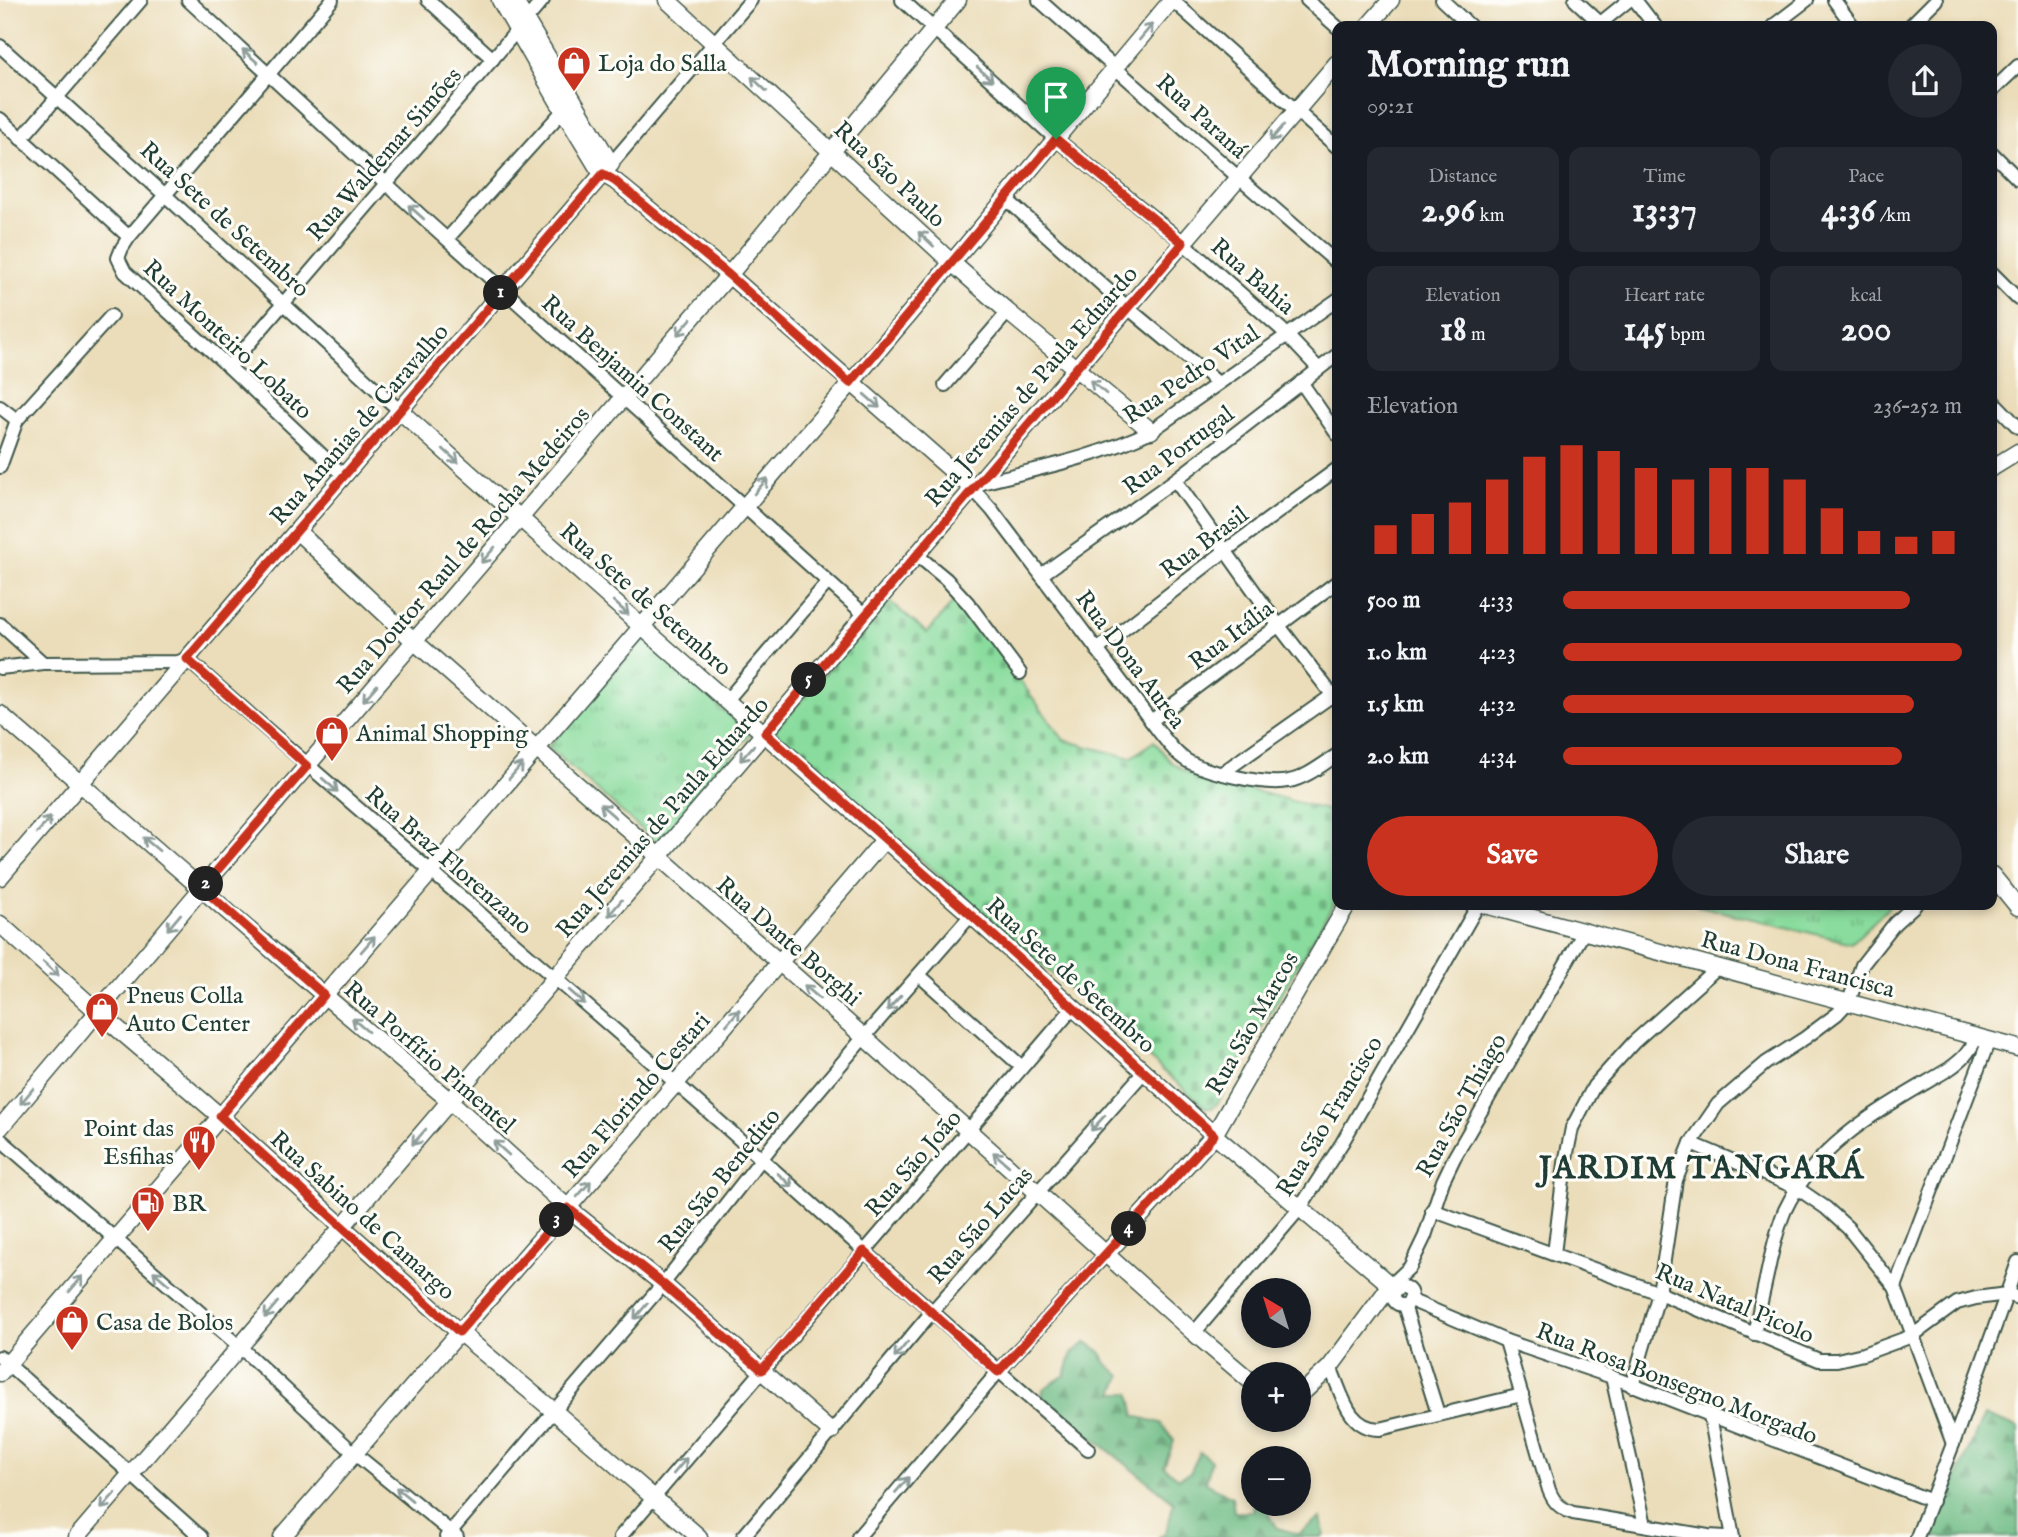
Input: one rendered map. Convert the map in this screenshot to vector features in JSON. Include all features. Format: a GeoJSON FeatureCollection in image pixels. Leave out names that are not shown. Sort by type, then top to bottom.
{"type":"FeatureCollection","features":[{"type":"Feature","properties":{"kind":"street"},"geometry":{"type":"LineString","coordinates":[[21,139],[141,0]]}},
{"type":"Feature","properties":{"kind":"street","name":"Rua Benjamin Constant"},"geometry":{"type":"LineString","coordinates":[[188,0],[386,184],[865,615]]}},
{"type":"Feature","properties":{"kind":"street"},"geometry":{"type":"LineString","coordinates":[[129,237],[332,0]]}},
{"type":"Feature","properties":{"kind":"street"},"geometry":{"type":"LineString","coordinates":[[428,0],[493,59]]}},
{"type":"Feature","properties":{"kind":"street"},"geometry":{"type":"LineString","coordinates":[[500,0],[521,26],[615,181],[729,275],[850,383],[975,487]]}},
{"type":"Feature","properties":{"kind":"street"},"geometry":{"type":"LineString","coordinates":[[514,0],[521,26]]}},
{"type":"Feature","properties":{"kind":"street","name":"Rua Waldemar Simões"},"geometry":{"type":"LineString","coordinates":[[229,367],[543,0]]}},
{"type":"Feature","properties":{"kind":"street","name":"Rua São Paulo"},"geometry":{"type":"LineString","coordinates":[[667,0],[951,262],[1151,431]]}},
{"type":"Feature","properties":{"kind":"street","name":"Rua Ananias de Caravalho"},"geometry":{"type":"LineString","coordinates":[[0,877],[751,0]]}},
{"type":"Feature","properties":{"kind":"street","name":"Rua Bahia"},"geometry":{"type":"LineString","coordinates":[[902,0],[1056,139],[1183,243],[1287,335],[1318,368]]}},
{"type":"Feature","properties":{"kind":"street","name":"Rua Doutor Raul de Rocha Medeiros"},"geometry":{"type":"LineString","coordinates":[[0,1128],[202,888],[729,275],[958,0]]}},
{"type":"Feature","properties":{"kind":"street","name":"Rua Paraná"},"geometry":{"type":"LineString","coordinates":[[1039,0],[1332,258]]}},
{"type":"Feature","properties":{"kind":"street"},"geometry":{"type":"LineString","coordinates":[[201,1537],[132,1473],[3,1365],[115,1239],[850,383],[1172,0],[1332,142]]}},
{"type":"Feature","properties":{"kind":"street"},"geometry":{"type":"LineString","coordinates":[[1307,0],[1332,22]]}},
{"type":"Feature","properties":{"kind":"street"},"geometry":{"type":"LineString","coordinates":[[1372,21],[1391,0]]}},
{"type":"Feature","properties":{"kind":"street"},"geometry":{"type":"LineString","coordinates":[[1442,0],[1465,21]]}},
{"type":"Feature","properties":{"kind":"street"},"geometry":{"type":"LineString","coordinates":[[1575,0],[1594,21]]}},
{"type":"Feature","properties":{"kind":"street"},"geometry":{"type":"LineString","coordinates":[[1603,21],[1629,0]]}},
{"type":"Feature","properties":{"kind":"street"},"geometry":{"type":"LineString","coordinates":[[1635,0],[1651,21]]}},
{"type":"Feature","properties":{"kind":"street"},"geometry":{"type":"LineString","coordinates":[[1780,21],[1807,0]]}},
{"type":"Feature","properties":{"kind":"street"},"geometry":{"type":"LineString","coordinates":[[1834,0],[1849,21]]}},
{"type":"Feature","properties":{"kind":"street"},"geometry":{"type":"LineString","coordinates":[[1915,21],[1936,0]]}},
{"type":"Feature","properties":{"kind":"street","name":"Rua Sete de Setembro"},"geometry":{"type":"LineString","coordinates":[[0,46],[400,411],[641,626],[971,915],[1214,1135],[1393,1287]]}},
{"type":"Feature","properties":{"kind":"street"},"geometry":{"type":"LineString","coordinates":[[1997,86],[2018,66]]}},
{"type":"Feature","properties":{"kind":"street","name":"Rua Jeremias de Paula Eduardo"},"geometry":{"type":"LineString","coordinates":[[77,1537],[1332,69]]}},
{"type":"Feature","properties":{"kind":"street"},"geometry":{"type":"LineString","coordinates":[[447,239],[568,105]]}},
{"type":"Feature","properties":{"kind":"street","name":"Rua Monteiro Lobato"},"geometry":{"type":"LineString","coordinates":[[0,119],[129,237],[118,258],[125,272],[344,476]]}},
{"type":"Feature","properties":{"kind":"street"},"geometry":{"type":"LineString","coordinates":[[1997,158],[2018,179]]}},
{"type":"Feature","properties":{"kind":"street"},"geometry":{"type":"LineString","coordinates":[[1005,198],[1128,308],[1219,383]]}},
{"type":"Feature","properties":{"kind":"street"},"geometry":{"type":"LineString","coordinates":[[1997,278],[2018,299]]}},
{"type":"Feature","properties":{"kind":"street","name":"Rua Pedro Vital"},"geometry":{"type":"LineString","coordinates":[[975,487],[1097,453],[1151,431],[1332,304]]}},
{"type":"Feature","properties":{"kind":"street"},"geometry":{"type":"LineString","coordinates":[[945,385],[1008,312]]}},
{"type":"Feature","properties":{"kind":"street"},"geometry":{"type":"LineString","coordinates":[[0,467],[17,420],[111,316]]}},
{"type":"Feature","properties":{"kind":"street","name":"Rua Portugal"},"geometry":{"type":"LineString","coordinates":[[1041,575],[1175,480],[1332,358]]}},
{"type":"Feature","properties":{"kind":"street"},"geometry":{"type":"LineString","coordinates":[[1301,382],[1332,427]]}},
{"type":"Feature","properties":{"kind":"street"},"geometry":{"type":"LineString","coordinates":[[1997,405],[2018,427]]}},
{"type":"Feature","properties":{"kind":"street"},"geometry":{"type":"LineString","coordinates":[[0,407],[17,420]]}},
{"type":"Feature","properties":{"kind":"street"},"geometry":{"type":"LineString","coordinates":[[1997,465],[2018,452]]}},
{"type":"Feature","properties":{"kind":"street","name":"Rua Brasil"},"geometry":{"type":"LineString","coordinates":[[1097,650],[1332,473]]}},
{"type":"Feature","properties":{"kind":"street"},"geometry":{"type":"LineString","coordinates":[[1175,480],[1279,626],[1332,691]]}},
{"type":"Feature","properties":{"kind":"street","name":"Rua Dona Aurea"},"geometry":{"type":"LineString","coordinates":[[975,487],[1150,721],[1184,759],[1222,774],[1279,782],[1298,778],[1332,758]]}},
{"type":"Feature","properties":{"kind":"street","name":"Rua Dante Borghi"},"geometry":{"type":"LineString","coordinates":[[297,531],[414,641],[1241,1373]]}},
{"type":"Feature","properties":{"kind":"street"},"geometry":{"type":"LineString","coordinates":[[917,555],[946,579],[968,603],[1020,673]]}},
{"type":"Feature","properties":{"kind":"street"},"geometry":{"type":"LineString","coordinates":[[727,700],[828,582]]}},
{"type":"Feature","properties":{"kind":"street","name":"Rua Itália"},"geometry":{"type":"LineString","coordinates":[[1150,721],[1332,586]]}},
{"type":"Feature","properties":{"kind":"street"},"geometry":{"type":"LineString","coordinates":[[0,624],[43,663]]}},
{"type":"Feature","properties":{"kind":"street"},"geometry":{"type":"LineString","coordinates":[[0,668],[43,663],[178,662],[187,659]]}},
{"type":"Feature","properties":{"kind":"street","name":"Rua Braz Florenzano"},"geometry":{"type":"LineString","coordinates":[[187,659],[307,766],[676,1083],[998,1372],[1088,1449]]}},
{"type":"Feature","properties":{"kind":"street"},"geometry":{"type":"LineString","coordinates":[[1222,774],[1332,699]]}},
{"type":"Feature","properties":{"kind":"street","name":"Rua Porfírio Pimentel"},"geometry":{"type":"LineString","coordinates":[[0,715],[450,1101],[568,1208],[663,1284],[831,1432]]}},
{"type":"Feature","properties":{"kind":"street","name":"Rua Florindo Cestari"},"geometry":{"type":"LineString","coordinates":[[282,1537],[885,839]]}},
{"type":"Feature","properties":{"kind":"street"},"geometry":{"type":"LineString","coordinates":[[1997,882],[2018,907]]}},
{"type":"Feature","properties":{"kind":"street","name":"Rua São Marcos"},"geometry":{"type":"LineString","coordinates":[[858,1537],[998,1372],[1214,1135],[1344,910]]}},
{"type":"Feature","properties":{"kind":"street","name":"Rua São Francisco"},"geometry":{"type":"LineString","coordinates":[[1194,1333],[1300,1208],[1342,1143],[1475,910]]}},
{"type":"Feature","properties":{"kind":"street","name":"Rua Dona Francisca"},"geometry":{"type":"LineString","coordinates":[[1505,910],[2018,1048]]}},
{"type":"Feature","properties":{"kind":"street"},"geometry":{"type":"LineString","coordinates":[[1632,1386],[1660,1293],[1676,1180],[1691,1143],[1718,1104],[1766,1063],[1826,1022],[1849,1001],[1862,965],[1895,923],[1909,910]]}},
{"type":"Feature","properties":{"kind":"street","name":"Rua São Benedito"},"geometry":{"type":"LineString","coordinates":[[452,1535],[663,1284],[761,1158],[971,915]]}},
{"type":"Feature","properties":{"kind":"street","name":"Rua Sabino de Camargo"},"geometry":{"type":"LineString","coordinates":[[0,923],[98,1012],[220,1116],[459,1332],[699,1537]]}},
{"type":"Feature","properties":{"kind":"street","name":"Rua São Thiago"},"geometry":{"type":"LineString","coordinates":[[1311,1385],[1330,1367],[1410,1267],[1425,1236],[1432,1210],[1454,1158],[1585,930]]}},
{"type":"Feature","properties":{"kind":"street"},"geometry":{"type":"LineString","coordinates":[[1554,1254],[1572,1128],[1594,1086],[1634,1042],[1718,966]]}},
{"type":"Feature","properties":{"kind":"street"},"geometry":{"type":"LineString","coordinates":[[919,975],[1022,1067]]}},
{"type":"Feature","properties":{"kind":"street","name":"Rua São João"},"geometry":{"type":"LineString","coordinates":[[620,1537],[1073,1008]]}},
{"type":"Feature","properties":{"kind":"street"},"geometry":{"type":"LineString","coordinates":[[1754,1334],[1784,1211],[1814,1163],[1857,1126],[1963,1059],[1982,1039]]}},
{"type":"Feature","properties":{"kind":"street"},"geometry":{"type":"LineString","coordinates":[[1895,1287],[1982,1039]]}},
{"type":"Feature","properties":{"kind":"street","name":"Rua São Lucas"},"geometry":{"type":"LineString","coordinates":[[743,1537],[932,1313],[1144,1072]]}},
{"type":"Feature","properties":{"kind":"street"},"geometry":{"type":"LineString","coordinates":[[0,1139],[240,1347],[354,1453],[452,1535]]}},
{"type":"Feature","properties":{"kind":"street"},"geometry":{"type":"LineString","coordinates":[[1691,1143],[1797,1188],[1826,1208],[1848,1228],[1895,1287],[1953,1444]]}},
{"type":"Feature","properties":{"kind":"street","name":"Rua Natal Picolo"},"geometry":{"type":"LineString","coordinates":[[1432,1210],[1660,1293],[1819,1360],[1837,1360],[1863,1354],[1912,1336],[1957,1303],[1976,1298],[2012,1296]]}},
{"type":"Feature","properties":{"kind":"street"},"geometry":{"type":"LineString","coordinates":[[1917,1537],[2012,1296],[2018,1262]]}},
{"type":"Feature","properties":{"kind":"street"},"geometry":{"type":"LineString","coordinates":[[1393,1287],[1392,1296],[1396,1303],[1407,1302],[1438,1414]]}},
{"type":"Feature","properties":{"kind":"street","name":"Rua Rosa Bonsegno Morgado"},"geometry":{"type":"LineString","coordinates":[[1407,1302],[1506,1341],[1612,1377],[1932,1501]]}},
{"type":"Feature","properties":{"kind":"street"},"geometry":{"type":"LineString","coordinates":[[1506,1341],[1553,1500],[1573,1513],[1726,1537]]}},
{"type":"Feature","properties":{"kind":"street"},"geometry":{"type":"LineString","coordinates":[[1330,1367],[1352,1414],[1362,1426],[1370,1429],[1380,1429],[1522,1395]]}},
{"type":"Feature","properties":{"kind":"street"},"geometry":{"type":"LineString","coordinates":[[1612,1377],[1645,1525]]}},
{"type":"Feature","properties":{"kind":"street"},"geometry":{"type":"LineString","coordinates":[[1710,1416],[1733,1537]]}},
{"type":"Feature","properties":{"kind":"green space"},"geometry":{"type":"Polygon","coordinates":[[[956,599],[962,602],[1064,740],[1131,758],[1154,741],[1171,762],[1188,773],[1332,812],[1332,907],[1213,1108],[1206,1108],[774,731],[889,601],[927,633],[956,599]]]}},
{"type":"Feature","properties":{"kind":"green space"},"geometry":{"type":"Polygon","coordinates":[[[644,638],[750,734],[658,844],[548,747],[644,638]]]}},
{"type":"Feature","properties":{"kind":"green space"},"geometry":{"type":"Polygon","coordinates":[[[1716,910],[1886,910],[1852,943],[1716,910]]]}},
{"type":"Feature","properties":{"kind":"green space"},"geometry":{"type":"Polygon","coordinates":[[[1087,1342],[1101,1352],[1105,1362],[1121,1376],[1114,1393],[1130,1393],[1135,1416],[1161,1423],[1174,1441],[1164,1467],[1179,1478],[1190,1473],[1200,1452],[1211,1461],[1206,1483],[1232,1497],[1234,1512],[1241,1512],[1241,1516],[1271,1516],[1277,1528],[1298,1534],[1321,1518],[1324,1533],[1322,1537],[1159,1537],[1166,1532],[1174,1502],[1056,1409],[1042,1401],[1043,1389],[1065,1375],[1072,1353],[1087,1342]]]}},
{"type":"Feature","properties":{"kind":"green space"},"geometry":{"type":"Polygon","coordinates":[[[1984,1415],[2018,1428],[2018,1537],[1930,1537],[1984,1415]]]}},
{"type":"Feature","properties":{"kind":"place","name":"Loja do Salla"},"geometry":{"type":"Point","coordinates":[574,93]}},
{"type":"Feature","properties":{"kind":"place","name":"Animal Shopping"},"geometry":{"type":"Point","coordinates":[332,763]}},
{"type":"Feature","properties":{"kind":"place","name":"Pneus Colla Auto Center"},"geometry":{"type":"Point","coordinates":[102,1039]}},
{"type":"Feature","properties":{"kind":"place","name":"Point das Esfihas"},"geometry":{"type":"Point","coordinates":[199,1172]}},
{"type":"Feature","properties":{"kind":"place","name":"BR"},"geometry":{"type":"Point","coordinates":[148,1233]}},
{"type":"Feature","properties":{"kind":"place","name":"Casa de Bolos"},"geometry":{"type":"Point","coordinates":[72,1352]}},
{"type":"Feature","properties":{"kind":"district","name":"JARDIM TANGARÁ"},"geometry":{"type":"Point","coordinates":[1702,1167]}},
{"type":"Feature","properties":{"kind":"route"},"geometry":{"type":"LineString","coordinates":[[1056,139],[1183,243],[765,733],[1214,1135],[998,1372],[864,1251],[762,1370],[663,1284],[568,1208],[459,1332],[220,1116],[324,995],[202,888],[307,766],[187,659],[603,174],[729,275],[850,383],[1056,139]]}}]}
